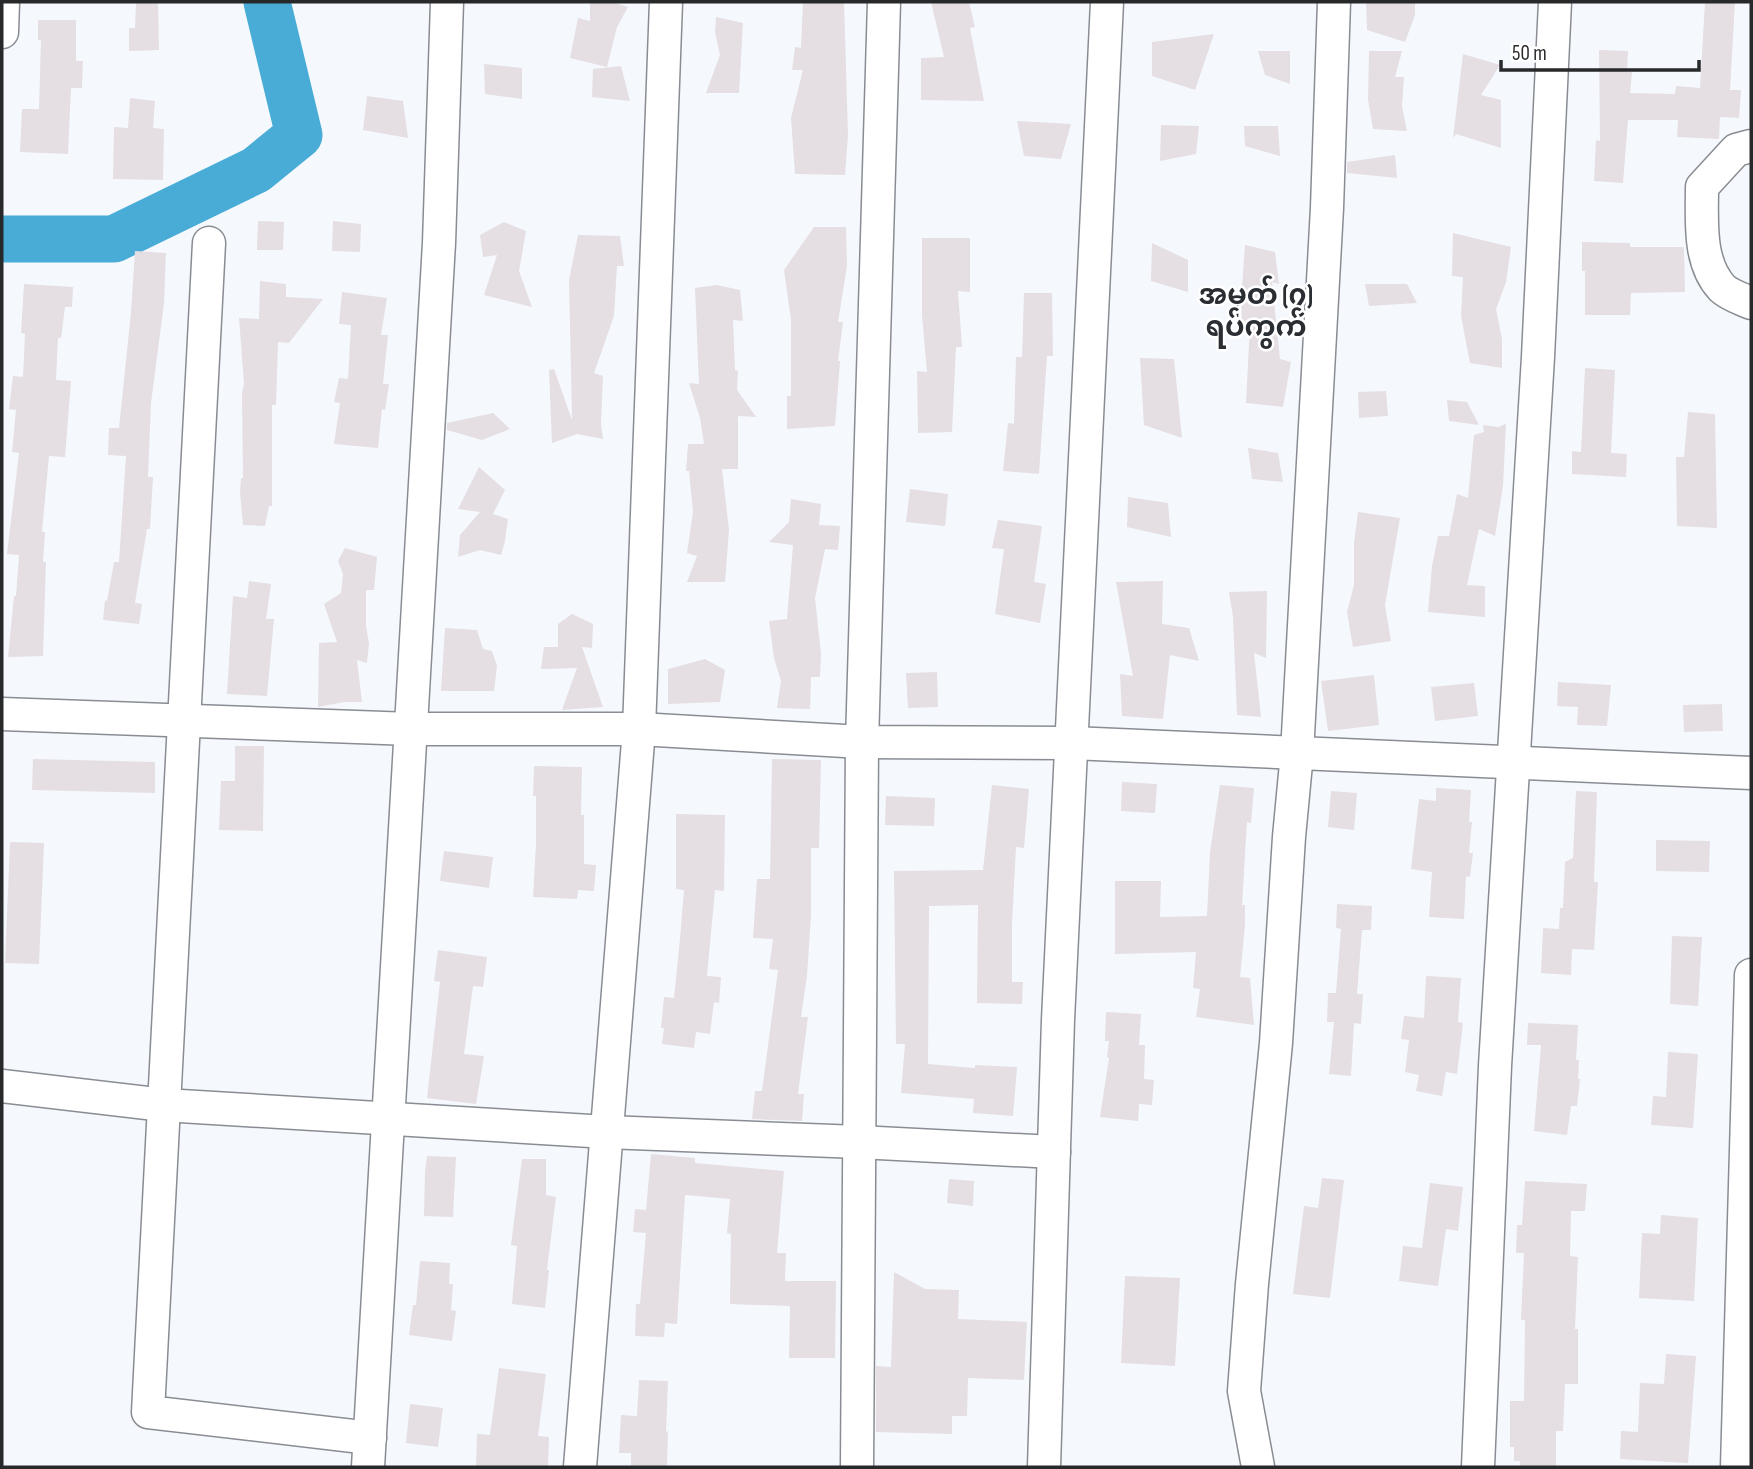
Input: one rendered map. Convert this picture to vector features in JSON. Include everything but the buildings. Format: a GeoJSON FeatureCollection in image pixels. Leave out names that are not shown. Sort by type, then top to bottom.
{"type":"FeatureCollection","features":[{"type":"Feature","properties":{"kind":"street"},"geometry":{"type":"LineString","coordinates":[[2,32],[3,2]]}},
{"type":"Feature","properties":{"kind":"street"},"geometry":{"type":"LineString","coordinates":[[209,243],[148,1412],[369,1453],[439,243],[447,2]]}},
{"type":"Feature","properties":{"kind":"street"},"geometry":{"type":"LineString","coordinates":[[580,1467],[639,729],[666,2]]}},
{"type":"Feature","properties":{"kind":"street"},"geometry":{"type":"LineString","coordinates":[[857,1467],[862,742],[884,2]]}},
{"type":"Feature","properties":{"kind":"street"},"geometry":{"type":"LineString","coordinates":[[1044,1467],[1054,1152],[1107,2]]}},
{"type":"Feature","properties":{"kind":"street"},"geometry":{"type":"LineString","coordinates":[[1258,1467],[1244,1391],[1276,1044],[1297,753],[1328,208],[1335,2]]}},
{"type":"Feature","properties":{"kind":"street"},"geometry":{"type":"LineString","coordinates":[[1478,1467],[1494,1080],[1538,357],[1555,2]]}},
{"type":"Feature","properties":{"kind":"street"},"geometry":{"type":"LineString","coordinates":[[1751,146],[1736,150],[1702,187],[1702,230],[1707,266],[1723,289],[1751,303]]}},
{"type":"Feature","properties":{"kind":"street"},"geometry":{"type":"LineString","coordinates":[[2,714],[411,729],[639,729],[862,742],[1072,743],[1751,773]]}},
{"type":"Feature","properties":{"kind":"street"},"geometry":{"type":"LineString","coordinates":[[1737,1467],[1751,975]]}},
{"type":"Feature","properties":{"kind":"street"},"geometry":{"type":"LineString","coordinates":[[2,1086],[164,1105],[607,1132],[1054,1152]]}},
{"type":"Feature","properties":{"kind":"waterway"},"geometry":{"type":"LineString","coordinates":[[2,239],[114,239],[256,170],[299,135],[267,2]]}},
{"type":"Feature","properties":{"kind":"district","name":"အမှတ် (၇) ရပ်ကွက်"},"geometry":{"type":"Point","coordinates":[1256,311]}}]}
